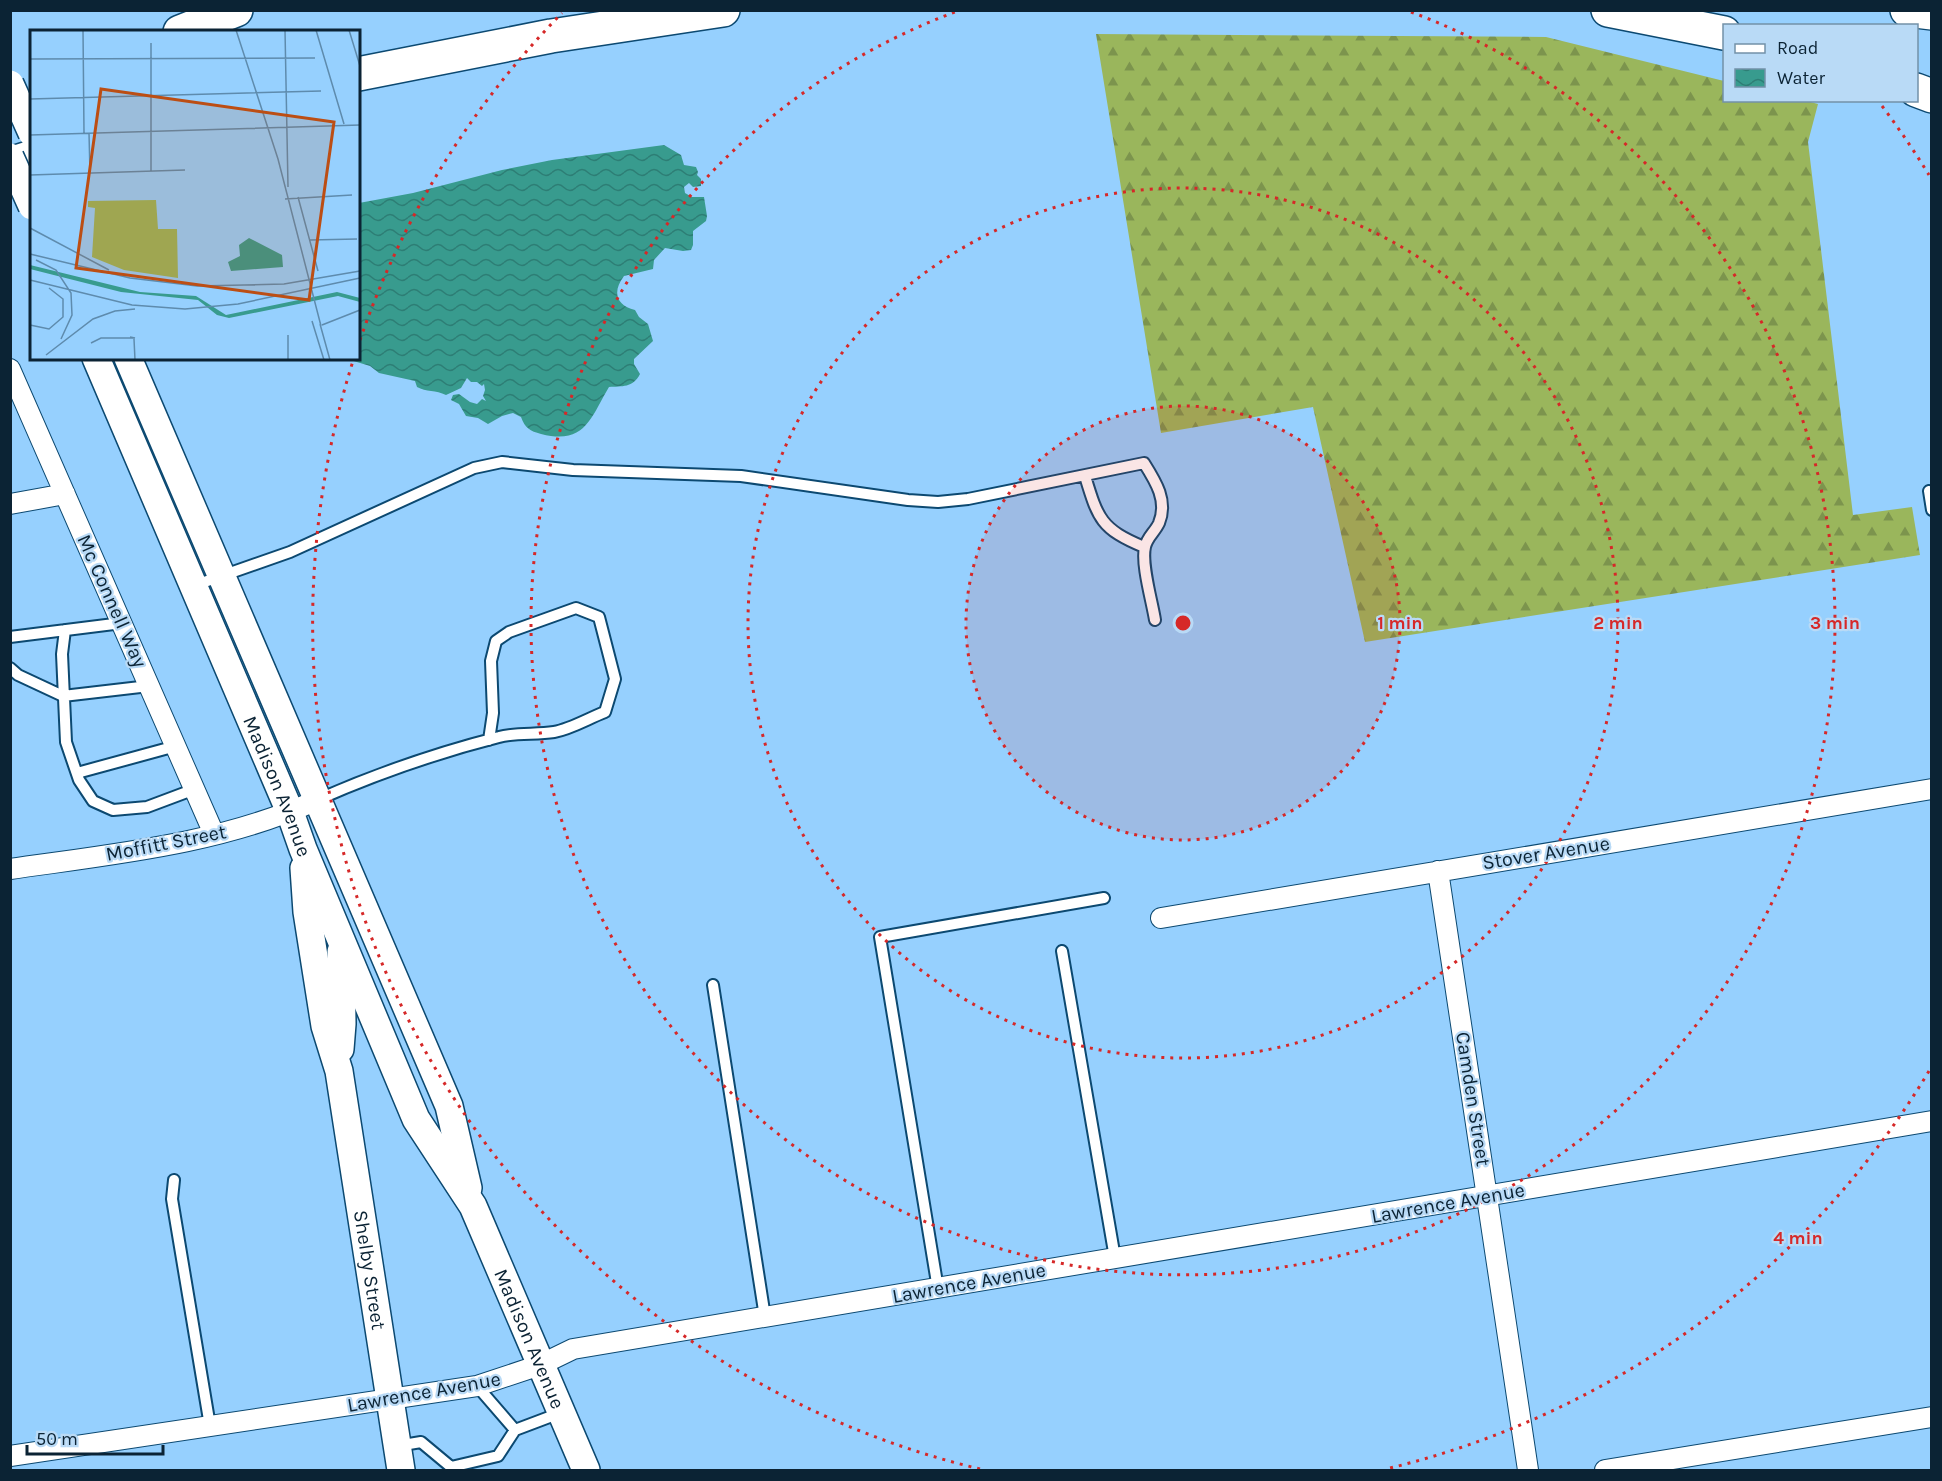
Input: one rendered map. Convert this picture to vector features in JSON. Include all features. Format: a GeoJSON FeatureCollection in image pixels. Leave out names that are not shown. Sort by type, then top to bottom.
{"type":"FeatureCollection","features":[{"type":"Feature","properties":{"kind":"highway"},"geometry":{"type":"LineString","coordinates":[[185,30],[236,10]]}},
{"type":"Feature","properties":{"kind":"highway"},"geometry":{"type":"LineString","coordinates":[[360,74],[551,36],[723,10]]}},
{"type":"Feature","properties":{"kind":"highway"},"geometry":{"type":"LineString","coordinates":[[1608,10],[1723,33]]}},
{"type":"Feature","properties":{"kind":"highway"},"geometry":{"type":"LineString","coordinates":[[1907,10],[1932,13]]}},
{"type":"Feature","properties":{"kind":"highway"},"geometry":{"type":"LineString","coordinates":[[10,93],[30,86]]}},
{"type":"Feature","properties":{"kind":"highway"},"geometry":{"type":"LineString","coordinates":[[1918,90],[1932,96]]}},
{"type":"Feature","properties":{"kind":"highway"},"geometry":{"type":"LineString","coordinates":[[10,164],[30,158]]}},
{"type":"Feature","properties":{"kind":"main road"},"geometry":{"type":"LineString","coordinates":[[10,84],[30,129]]}},
{"type":"Feature","properties":{"kind":"main road"},"geometry":{"type":"LineString","coordinates":[[10,157],[30,202]]}},
{"type":"Feature","properties":{"kind":"main road","name":"Madison Avenue"},"geometry":{"type":"LineString","coordinates":[[97,360],[290,812],[303,849],[416,1119],[472,1206],[586,1470]]}},
{"type":"Feature","properties":{"kind":"main road","name":"Madison Avenue"},"geometry":{"type":"LineString","coordinates":[[129,360],[449,1106],[472,1206]]}},
{"type":"Feature","properties":{"kind":"main road","name":"Shelby Street"},"geometry":{"type":"LineString","coordinates":[[303,849],[307,912],[323,1014],[339,1071],[399,1458]]}},
{"type":"Feature","properties":{"kind":"main road","name":"Shelby Street"},"geometry":{"type":"LineString","coordinates":[[338,849],[343,880],[340,938],[342,1024],[339,1071]]}},
{"type":"Feature","properties":{"kind":"main road"},"geometry":{"type":"LineString","coordinates":[[339,1071],[359,1042],[383,1039]]}},
{"type":"Feature","properties":{"kind":"street","name":"Mc Connell Way"},"geometry":{"type":"LineString","coordinates":[[10,369],[214,834]]}},
{"type":"Feature","properties":{"kind":"street"},"geometry":{"type":"LineString","coordinates":[[10,504],[65,494]]}},
{"type":"Feature","properties":{"kind":"street","name":"Stover Avenue"},"geometry":{"type":"LineString","coordinates":[[1161,918],[1932,789]]}},
{"type":"Feature","properties":{"kind":"street","name":"Moffitt Street"},"geometry":{"type":"LineString","coordinates":[[10,870],[151,849],[247,827],[317,800]]}},
{"type":"Feature","properties":{"kind":"street","name":"Camden Street"},"geometry":{"type":"LineString","coordinates":[[1438,871],[1528,1470]]}},
{"type":"Feature","properties":{"kind":"street","name":"Lawrence Avenue"},"geometry":{"type":"LineString","coordinates":[[10,1456],[477,1386],[540,1365],[573,1349],[1932,1121]]}},
{"type":"Feature","properties":{"kind":"street"},"geometry":{"type":"LineString","coordinates":[[1605,1470],[1932,1417]]}},
{"type":"Feature","properties":{"kind":"lane"},"geometry":{"type":"LineString","coordinates":[[192,586],[290,552],[474,468],[502,462],[573,470],[741,476],[908,500],[938,502],[968,499],[1144,463],[1155,480],[1163,507],[1158,525],[1144,547],[1155,620]]}},
{"type":"Feature","properties":{"kind":"lane"},"geometry":{"type":"LineString","coordinates":[[1085,476],[1094,507],[1101,521],[1112,531],[1144,547]]}},
{"type":"Feature","properties":{"kind":"lane"},"geometry":{"type":"LineString","coordinates":[[1929,491],[1932,510]]}},
{"type":"Feature","properties":{"kind":"lane"},"geometry":{"type":"LineString","coordinates":[[317,800],[371,777],[441,753],[489,740],[502,736],[555,732],[605,712],[615,679],[599,616],[576,608],[509,632],[496,641],[491,661],[493,713],[489,740]]}},
{"type":"Feature","properties":{"kind":"lane"},"geometry":{"type":"LineString","coordinates":[[10,637],[122,623]]}},
{"type":"Feature","properties":{"kind":"lane"},"geometry":{"type":"LineString","coordinates":[[65,630],[62,654],[66,742],[79,780],[93,801],[113,810],[147,807],[195,789]]}},
{"type":"Feature","properties":{"kind":"lane"},"geometry":{"type":"LineString","coordinates":[[10,668],[18,675],[63,696],[149,686]]}},
{"type":"Feature","properties":{"kind":"lane"},"geometry":{"type":"LineString","coordinates":[[77,773],[176,746]]}},
{"type":"Feature","properties":{"kind":"lane"},"geometry":{"type":"LineString","coordinates":[[938,1289],[880,937],[1104,898]]}},
{"type":"Feature","properties":{"kind":"lane"},"geometry":{"type":"LineString","coordinates":[[1062,951],[1115,1258]]}},
{"type":"Feature","properties":{"kind":"lane"},"geometry":{"type":"LineString","coordinates":[[713,985],[765,1317]]}},
{"type":"Feature","properties":{"kind":"lane"},"geometry":{"type":"LineString","coordinates":[[174,1180],[172,1199],[210,1426]]}},
{"type":"Feature","properties":{"kind":"lane"},"geometry":{"type":"LineString","coordinates":[[477,1386],[514,1430]]}},
{"type":"Feature","properties":{"kind":"lane"},"geometry":{"type":"LineString","coordinates":[[399,1458],[421,1442],[451,1469],[498,1456],[514,1430],[561,1413]]}},
{"type":"Feature","properties":{"kind":"green space"},"geometry":{"type":"Polygon","coordinates":[[[1096,34],[1546,37],[1723,81],[1723,102],[1810,102],[1818,104],[1808,142],[1853,515],[1912,507],[1920,555],[1365,642],[1313,407],[1161,433],[1096,34]]]}},
{"type":"Feature","properties":{"kind":"water"},"geometry":{"type":"Polygon","coordinates":[[[664,145],[681,155],[684,165],[696,167],[697,175],[701,179],[701,186],[693,187],[689,183],[684,187],[685,193],[692,197],[704,197],[707,216],[706,221],[693,231],[691,250],[665,248],[654,260],[653,269],[624,276],[618,287],[620,301],[635,310],[639,317],[648,324],[653,341],[634,359],[634,364],[640,374],[634,382],[609,387],[584,427],[568,436],[556,436],[537,433],[524,424],[521,417],[513,413],[488,424],[478,418],[466,416],[459,404],[451,400],[453,395],[459,394],[477,404],[482,399],[486,401],[483,396],[484,384],[482,386],[467,378],[461,388],[446,395],[420,389],[415,381],[379,373],[370,366],[350,360],[360,360],[360,203],[413,193],[502,170],[552,160],[664,145]]]}}]}
